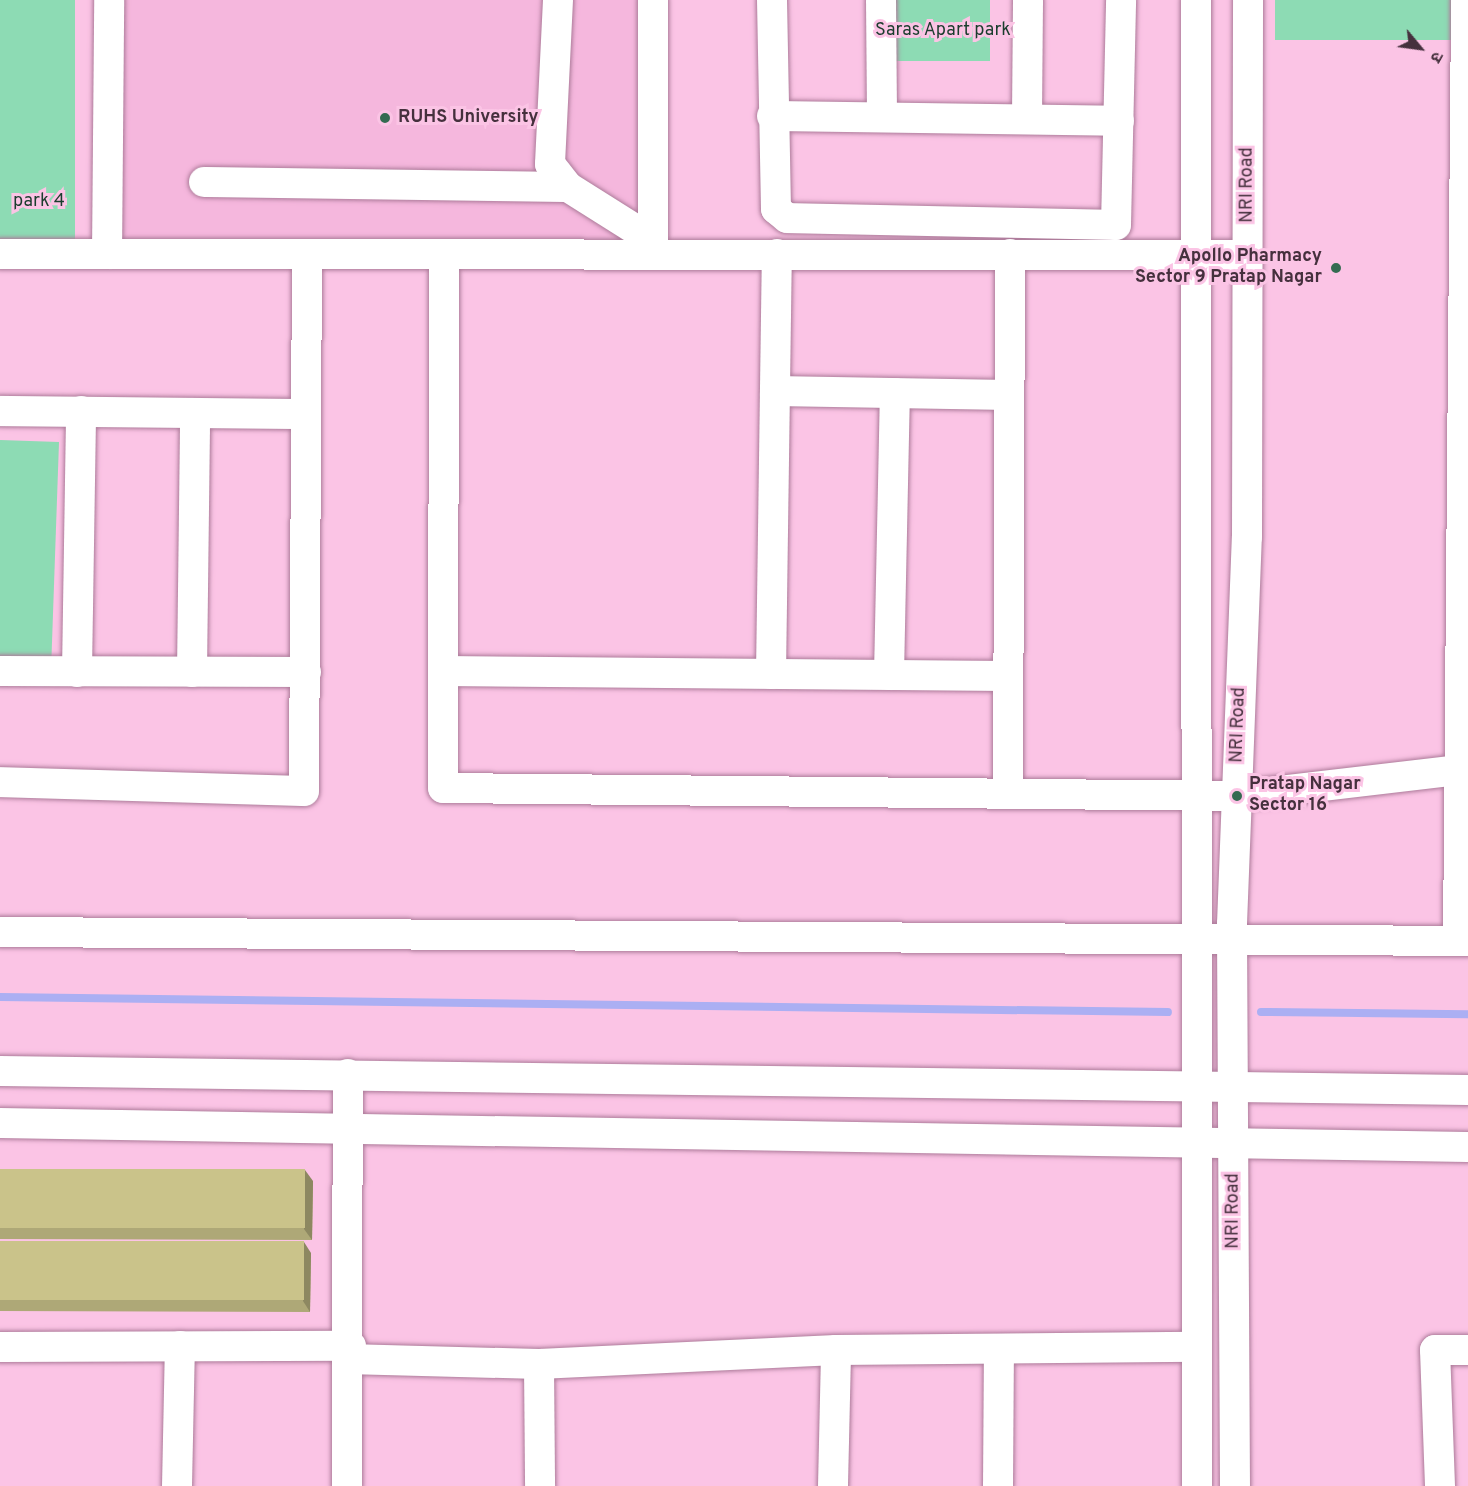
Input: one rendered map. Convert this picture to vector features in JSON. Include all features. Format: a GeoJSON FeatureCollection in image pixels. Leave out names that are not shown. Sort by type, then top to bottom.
{"type":"FeatureCollection","features":[{"type":"Feature","properties":{"kind":"street"},"geometry":{"type":"LineString","coordinates":[[107,254],[109,0]]}},
{"type":"Feature","properties":{"kind":"street"},"geometry":{"type":"LineString","coordinates":[[558,0],[550,164],[568,188],[653,247]]}},
{"type":"Feature","properties":{"kind":"street"},"geometry":{"type":"LineString","coordinates":[[653,0],[653,247]]}},
{"type":"Feature","properties":{"kind":"street"},"geometry":{"type":"LineString","coordinates":[[772,0],[772,116],[776,209],[799,220],[1116,225],[1120,0]]}},
{"type":"Feature","properties":{"kind":"street"},"geometry":{"type":"LineString","coordinates":[[881,0],[882,117]]}},
{"type":"Feature","properties":{"kind":"street"},"geometry":{"type":"LineString","coordinates":[[1027,116],[1028,0]]}},
{"type":"Feature","properties":{"kind":"street","name":"NRI Road"},"geometry":{"type":"LineString","coordinates":[[1196,0],[1195,255],[1199,941],[1196,1143],[1197,1486]]}},
{"type":"Feature","properties":{"kind":"street","name":"NRI Road"},"geometry":{"type":"LineString","coordinates":[[1235,1486],[1232,939],[1246,537],[1248,0]]}},
{"type":"Feature","properties":{"kind":"street"},"geometry":{"type":"LineString","coordinates":[[0,932],[1463,941],[1467,337],[1466,0]]}},
{"type":"Feature","properties":{"kind":"street"},"geometry":{"type":"LineString","coordinates":[[772,116],[1027,116],[1119,121]]}},
{"type":"Feature","properties":{"kind":"street"},"geometry":{"type":"LineString","coordinates":[[204,182],[568,188]]}},
{"type":"Feature","properties":{"kind":"street"},"geometry":{"type":"LineString","coordinates":[[0,254],[444,254],[653,247],[777,254],[1248,255]]}},
{"type":"Feature","properties":{"kind":"street"},"geometry":{"type":"LineString","coordinates":[[0,782],[304,791],[307,254]]}},
{"type":"Feature","properties":{"kind":"street"},"geometry":{"type":"LineString","coordinates":[[444,254],[443,788],[1237,796],[1464,769]]}},
{"type":"Feature","properties":{"kind":"street"},"geometry":{"type":"LineString","coordinates":[[771,674],[777,254]]}},
{"type":"Feature","properties":{"kind":"street"},"geometry":{"type":"LineString","coordinates":[[1008,794],[1010,254]]}},
{"type":"Feature","properties":{"kind":"street"},"geometry":{"type":"LineString","coordinates":[[775,391],[1010,395]]}},
{"type":"Feature","properties":{"kind":"street"},"geometry":{"type":"LineString","coordinates":[[889,675],[895,393]]}},
{"type":"Feature","properties":{"kind":"street"},"geometry":{"type":"LineString","coordinates":[[0,411],[306,414]]}},
{"type":"Feature","properties":{"kind":"street"},"geometry":{"type":"LineString","coordinates":[[77,672],[81,411]]}},
{"type":"Feature","properties":{"kind":"street"},"geometry":{"type":"LineString","coordinates":[[192,672],[195,413]]}},
{"type":"Feature","properties":{"kind":"street"},"geometry":{"type":"LineString","coordinates":[[0,671],[306,672]]}},
{"type":"Feature","properties":{"kind":"street"},"geometry":{"type":"LineString","coordinates":[[443,671],[1008,676]]}},
{"type":"Feature","properties":{"kind":"street"},"geometry":{"type":"LineString","coordinates":[[0,1071],[1468,1090]]}},
{"type":"Feature","properties":{"kind":"street"},"geometry":{"type":"LineString","coordinates":[[347,1486],[348,1074]]}},
{"type":"Feature","properties":{"kind":"street"},"geometry":{"type":"LineString","coordinates":[[0,1123],[348,1126],[1468,1147]]}},
{"type":"Feature","properties":{"kind":"street"},"geometry":{"type":"LineString","coordinates":[[177,1486],[180,1346]]}},
{"type":"Feature","properties":{"kind":"street"},"geometry":{"type":"LineString","coordinates":[[0,1347],[180,1346],[539,1364],[836,1350],[1197,1347]]}},
{"type":"Feature","properties":{"kind":"street"},"geometry":{"type":"LineString","coordinates":[[833,1486],[836,1350]]}},
{"type":"Feature","properties":{"kind":"street"},"geometry":{"type":"LineString","coordinates":[[998,1486],[999,1350]]}},
{"type":"Feature","properties":{"kind":"street"},"geometry":{"type":"LineString","coordinates":[[1440,1486],[1435,1350],[1468,1350]]}},
{"type":"Feature","properties":{"kind":"street"},"geometry":{"type":"LineString","coordinates":[[539,1364],[540,1486]]}},
{"type":"Feature","properties":{"kind":"shaded area","name":"RUHS University"},"geometry":{"type":"Polygon","coordinates":[[[123,0],[650,0],[650,245],[123,245],[123,0]]]}},
{"type":"Feature","properties":{"kind":"green space","name":"park 4"},"geometry":{"type":"Polygon","coordinates":[[[0,0],[75,0],[75,241],[0,241],[0,0]]]}},
{"type":"Feature","properties":{"kind":"green space","name":"Saras Apart park"},"geometry":{"type":"Polygon","coordinates":[[[896,0],[990,0],[990,61],[896,61],[896,0]]]}},
{"type":"Feature","properties":{"kind":"green space"},"geometry":{"type":"Polygon","coordinates":[[[1275,0],[1455,0],[1455,40],[1275,40],[1275,0]]]}},
{"type":"Feature","properties":{"kind":"green space"},"geometry":{"type":"Polygon","coordinates":[[[0,440],[59,442],[51,671],[0,669],[0,440]]]}},
{"type":"Feature","properties":{"kind":"building"},"geometry":{"type":"Polygon","coordinates":[[[0,1169],[305,1169],[305,1228],[0,1228],[0,1169]]]}},
{"type":"Feature","properties":{"kind":"building"},"geometry":{"type":"Polygon","coordinates":[[[0,1241],[304,1241],[304,1300],[0,1300],[0,1241]]]}},
{"type":"Feature","properties":{"kind":"waterway"},"geometry":{"type":"LineString","coordinates":[[0,997],[1168,1012]]}},
{"type":"Feature","properties":{"kind":"waterway"},"geometry":{"type":"LineString","coordinates":[[1261,1012],[1468,1014]]}},
{"type":"Feature","properties":{"kind":"place","name":"RUHS University"},"geometry":{"type":"Point","coordinates":[385,118]}},
{"type":"Feature","properties":{"kind":"place","name":"Apollo Pharmacy Sector 9 Pratap Nagar"},"geometry":{"type":"Point","coordinates":[1336,268]}},
{"type":"Feature","properties":{"kind":"place","name":"Pratap Nagar Sector 16"},"geometry":{"type":"Point","coordinates":[1237,796]}}]}
